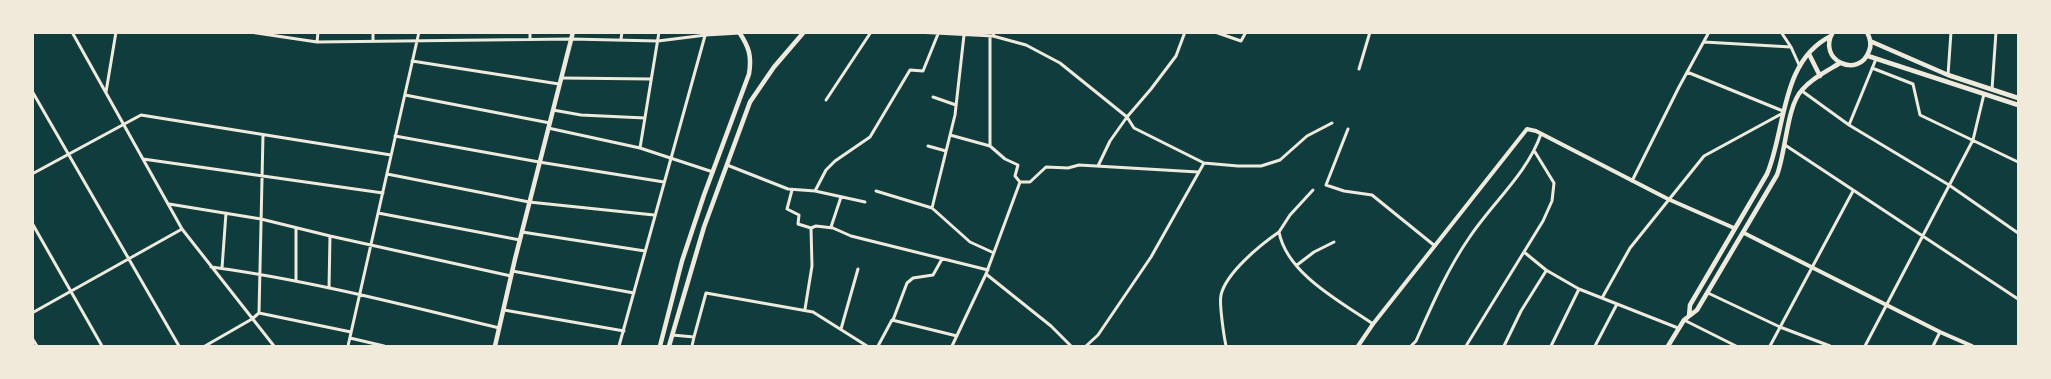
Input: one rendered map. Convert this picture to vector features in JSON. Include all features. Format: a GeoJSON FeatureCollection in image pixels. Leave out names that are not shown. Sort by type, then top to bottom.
{"type":"FeatureCollection","features":[{"type":"Feature","properties":{"kind":"main road"},"geometry":{"type":"LineString","coordinates":[[495,346],[511,273],[572,32]]}},
{"type":"Feature","properties":{"kind":"main road"},"geometry":{"type":"LineString","coordinates":[[669,346],[704,227],[750,102],[774,67],[804,32]]}},
{"type":"Feature","properties":{"kind":"main road"},"geometry":{"type":"LineString","coordinates":[[1832,34],[1830,52],[1834,59],[1840,63],[1856,65],[1868,56],[1870,40],[1867,32]]}},
{"type":"Feature","properties":{"kind":"main road"},"geometry":{"type":"LineString","coordinates":[[660,346],[682,262],[712,172],[749,74],[750,50],[740,33]]}},
{"type":"Feature","properties":{"kind":"main road"},"geometry":{"type":"LineString","coordinates":[[1689,316],[1690,305],[1767,174],[1775,153],[1790,88],[1800,67],[1809,54],[1832,34]]}},
{"type":"Feature","properties":{"kind":"main road"},"geometry":{"type":"LineString","coordinates":[[1870,40],[1948,75],[2018,98]]}},
{"type":"Feature","properties":{"kind":"main road"},"geometry":{"type":"LineString","coordinates":[[1809,54],[1820,76]]}},
{"type":"Feature","properties":{"kind":"main road"},"geometry":{"type":"LineString","coordinates":[[1868,56],[2018,105]]}},
{"type":"Feature","properties":{"kind":"main road"},"geometry":{"type":"LineString","coordinates":[[1668,346],[1684,320],[1697,310],[1708,293],[1776,175],[1786,145],[1792,106],[1801,90],[1840,63]]}},
{"type":"Feature","properties":{"kind":"street"},"geometry":{"type":"LineString","coordinates":[[72,32],[182,229],[274,346]]}},
{"type":"Feature","properties":{"kind":"street"},"geometry":{"type":"LineString","coordinates":[[106,93],[116,32]]}},
{"type":"Feature","properties":{"kind":"street"},"geometry":{"type":"LineString","coordinates":[[250,32],[318,42],[530,39],[658,41],[706,34],[740,33]]}},
{"type":"Feature","properties":{"kind":"street"},"geometry":{"type":"LineString","coordinates":[[318,32],[318,42]]}},
{"type":"Feature","properties":{"kind":"street"},"geometry":{"type":"LineString","coordinates":[[373,32],[373,41]]}},
{"type":"Feature","properties":{"kind":"street"},"geometry":{"type":"LineString","coordinates":[[348,346],[419,32]]}},
{"type":"Feature","properties":{"kind":"street"},"geometry":{"type":"LineString","coordinates":[[530,32],[530,39]]}},
{"type":"Feature","properties":{"kind":"street"},"geometry":{"type":"LineString","coordinates":[[621,40],[622,32]]}},
{"type":"Feature","properties":{"kind":"street"},"geometry":{"type":"LineString","coordinates":[[640,148],[658,32]]}},
{"type":"Feature","properties":{"kind":"street"},"geometry":{"type":"LineString","coordinates":[[826,100],[870,32]]}},
{"type":"Feature","properties":{"kind":"street"},"geometry":{"type":"LineString","coordinates":[[916,32],[993,35],[1026,45],[1060,63],[1127,117],[1134,128],[1204,163],[1260,166],[1280,160],[1307,136],[1332,123]]}},
{"type":"Feature","properties":{"kind":"street"},"geometry":{"type":"LineString","coordinates":[[1098,166],[1110,141],[1127,117],[1176,56],[1185,32]]}},
{"type":"Feature","properties":{"kind":"street"},"geometry":{"type":"LineString","coordinates":[[1215,32],[1241,41],[1246,32]]}},
{"type":"Feature","properties":{"kind":"street"},"geometry":{"type":"LineString","coordinates":[[1359,70],[1370,32]]}},
{"type":"Feature","properties":{"kind":"street"},"geometry":{"type":"LineString","coordinates":[[1632,181],[1709,32]]}},
{"type":"Feature","properties":{"kind":"street"},"geometry":{"type":"LineString","coordinates":[[1781,32],[1791,47],[1800,67]]}},
{"type":"Feature","properties":{"kind":"street"},"geometry":{"type":"LineString","coordinates":[[1948,75],[1951,32]]}},
{"type":"Feature","properties":{"kind":"street"},"geometry":{"type":"LineString","coordinates":[[1992,89],[1996,32]]}},
{"type":"Feature","properties":{"kind":"street"},"geometry":{"type":"LineString","coordinates":[[619,346],[706,34]]}},
{"type":"Feature","properties":{"kind":"street"},"geometry":{"type":"LineString","coordinates":[[815,192],[826,170],[835,161],[870,137],[910,70],[923,71],[938,34]]}},
{"type":"Feature","properties":{"kind":"street"},"geometry":{"type":"LineString","coordinates":[[932,208],[956,105],[964,35]]}},
{"type":"Feature","properties":{"kind":"street"},"geometry":{"type":"LineString","coordinates":[[990,146],[993,35]]}},
{"type":"Feature","properties":{"kind":"street"},"geometry":{"type":"LineString","coordinates":[[1703,42],[1791,47]]}},
{"type":"Feature","properties":{"kind":"street"},"geometry":{"type":"LineString","coordinates":[[1849,125],[1876,59]]}},
{"type":"Feature","properties":{"kind":"street"},"geometry":{"type":"LineString","coordinates":[[412,61],[560,84]]}},
{"type":"Feature","properties":{"kind":"street"},"geometry":{"type":"LineString","coordinates":[[1872,68],[1913,84],[1920,115],[2018,162]]}},
{"type":"Feature","properties":{"kind":"street"},"geometry":{"type":"LineString","coordinates":[[1687,72],[1783,112]]}},
{"type":"Feature","properties":{"kind":"street"},"geometry":{"type":"LineString","coordinates":[[561,78],[651,79]]}},
{"type":"Feature","properties":{"kind":"street"},"geometry":{"type":"LineString","coordinates":[[1801,90],[1849,125],[1949,185],[2018,233]]}},
{"type":"Feature","properties":{"kind":"street"},"geometry":{"type":"LineString","coordinates":[[32,91],[179,346]]}},
{"type":"Feature","properties":{"kind":"street"},"geometry":{"type":"LineString","coordinates":[[1865,346],[1973,140],[1984,94]]}},
{"type":"Feature","properties":{"kind":"street"},"geometry":{"type":"LineString","coordinates":[[405,95],[549,125],[640,148],[712,172]]}},
{"type":"Feature","properties":{"kind":"street"},"geometry":{"type":"LineString","coordinates":[[933,98],[956,105]]}},
{"type":"Feature","properties":{"kind":"street"},"geometry":{"type":"LineString","coordinates":[[553,110],[581,115],[645,118]]}},
{"type":"Feature","properties":{"kind":"street"},"geometry":{"type":"LineString","coordinates":[[1602,298],[1630,248],[1704,156],[1783,112]]}},
{"type":"Feature","properties":{"kind":"street"},"geometry":{"type":"LineString","coordinates":[[32,174],[141,115],[391,155]]}},
{"type":"Feature","properties":{"kind":"street"},"geometry":{"type":"LineString","coordinates":[[1348,128],[1326,185],[1344,191],[1372,195],[1435,246]]}},
{"type":"Feature","properties":{"kind":"street"},"geometry":{"type":"LineString","coordinates":[[1358,346],[1373,324],[1527,129],[1542,134],[1668,199],[1734,228]]}},
{"type":"Feature","properties":{"kind":"street"},"geometry":{"type":"LineString","coordinates":[[205,346],[259,313],[263,134]]}},
{"type":"Feature","properties":{"kind":"street"},"geometry":{"type":"LineString","coordinates":[[1412,346],[1449,269],[1469,237],[1535,152],[1542,134]]}},
{"type":"Feature","properties":{"kind":"street"},"geometry":{"type":"LineString","coordinates":[[950,135],[990,146],[1005,159],[1018,165],[1015,176],[1020,182]]}},
{"type":"Feature","properties":{"kind":"street"},"geometry":{"type":"LineString","coordinates":[[395,136],[664,182]]}},
{"type":"Feature","properties":{"kind":"street"},"geometry":{"type":"LineString","coordinates":[[1786,145],[2018,299]]}},
{"type":"Feature","properties":{"kind":"street"},"geometry":{"type":"LineString","coordinates":[[928,146],[946,151]]}},
{"type":"Feature","properties":{"kind":"street"},"geometry":{"type":"LineString","coordinates":[[1466,346],[1543,221],[1552,201],[1554,183],[1535,152]]}},
{"type":"Feature","properties":{"kind":"street"},"geometry":{"type":"LineString","coordinates":[[143,159],[383,193]]}},
{"type":"Feature","properties":{"kind":"street"},"geometry":{"type":"LineString","coordinates":[[1086,346],[1098,335],[1146,264],[1204,163]]}},
{"type":"Feature","properties":{"kind":"street"},"geometry":{"type":"LineString","coordinates":[[727,165],[792,190],[815,192],[865,202]]}},
{"type":"Feature","properties":{"kind":"street"},"geometry":{"type":"LineString","coordinates":[[1020,182],[1030,182],[1046,167],[1068,168],[1079,165],[1199,172]]}},
{"type":"Feature","properties":{"kind":"street"},"geometry":{"type":"LineString","coordinates":[[387,174],[529,202],[654,215]]}},
{"type":"Feature","properties":{"kind":"street"},"geometry":{"type":"LineString","coordinates":[[952,346],[988,270],[1020,182]]}},
{"type":"Feature","properties":{"kind":"street"},"geometry":{"type":"LineString","coordinates":[[792,190],[787,209],[799,215],[798,224],[811,228],[816,226],[831,228],[851,236],[988,270]]}},
{"type":"Feature","properties":{"kind":"street"},"geometry":{"type":"LineString","coordinates":[[1226,346],[1220,296],[1227,282],[1256,250],[1279,232],[1290,216],[1313,190]]}},
{"type":"Feature","properties":{"kind":"street"},"geometry":{"type":"LineString","coordinates":[[876,191],[932,208],[970,242],[994,253]]}},
{"type":"Feature","properties":{"kind":"street"},"geometry":{"type":"LineString","coordinates":[[1770,346],[1853,191]]}},
{"type":"Feature","properties":{"kind":"street"},"geometry":{"type":"LineString","coordinates":[[831,228],[841,197]]}},
{"type":"Feature","properties":{"kind":"street"},"geometry":{"type":"LineString","coordinates":[[168,204],[261,219],[330,236],[511,273],[634,293]]}},
{"type":"Feature","properties":{"kind":"street"},"geometry":{"type":"LineString","coordinates":[[222,268],[226,213]]}},
{"type":"Feature","properties":{"kind":"street"},"geometry":{"type":"LineString","coordinates":[[378,213],[520,240]]}},
{"type":"Feature","properties":{"kind":"street"},"geometry":{"type":"LineString","coordinates":[[32,223],[102,346]]}},
{"type":"Feature","properties":{"kind":"street"},"geometry":{"type":"LineString","coordinates":[[296,228],[296,281]]}},
{"type":"Feature","properties":{"kind":"street"},"geometry":{"type":"LineString","coordinates":[[805,309],[812,266],[811,228]]}},
{"type":"Feature","properties":{"kind":"street"},"geometry":{"type":"LineString","coordinates":[[32,314],[182,229]]}},
{"type":"Feature","properties":{"kind":"street"},"geometry":{"type":"LineString","coordinates":[[522,232],[645,251]]}},
{"type":"Feature","properties":{"kind":"street"},"geometry":{"type":"LineString","coordinates":[[1279,232],[1281,241],[1297,265],[1317,286],[1373,324]]}},
{"type":"Feature","properties":{"kind":"street"},"geometry":{"type":"LineString","coordinates":[[1744,233],[1940,332],[1972,346]]}},
{"type":"Feature","properties":{"kind":"street"},"geometry":{"type":"LineString","coordinates":[[329,288],[330,236]]}},
{"type":"Feature","properties":{"kind":"street"},"geometry":{"type":"LineString","coordinates":[[1297,265],[1314,252],[1334,242]]}},
{"type":"Feature","properties":{"kind":"street"},"geometry":{"type":"LineString","coordinates":[[1524,252],[1546,270],[1579,289],[1678,328]]}},
{"type":"Feature","properties":{"kind":"street"},"geometry":{"type":"LineString","coordinates":[[878,346],[892,320],[906,283],[913,278],[933,275],[942,258]]}},
{"type":"Feature","properties":{"kind":"street"},"geometry":{"type":"LineString","coordinates":[[210,267],[296,281],[499,328]]}},
{"type":"Feature","properties":{"kind":"street"},"geometry":{"type":"LineString","coordinates":[[841,329],[858,269]]}},
{"type":"Feature","properties":{"kind":"street"},"geometry":{"type":"LineString","coordinates":[[1504,346],[1521,310],[1546,270]]}},
{"type":"Feature","properties":{"kind":"street"},"geometry":{"type":"LineString","coordinates":[[986,274],[1051,326],[1071,346]]}},
{"type":"Feature","properties":{"kind":"street"},"geometry":{"type":"LineString","coordinates":[[1551,346],[1579,289]]}},
{"type":"Feature","properties":{"kind":"street"},"geometry":{"type":"LineString","coordinates":[[692,346],[706,293],[805,309],[813,312],[867,346]]}},
{"type":"Feature","properties":{"kind":"street"},"geometry":{"type":"LineString","coordinates":[[1708,293],[1780,327],[1830,346]]}},
{"type":"Feature","properties":{"kind":"street"},"geometry":{"type":"LineString","coordinates":[[1595,346],[1617,304]]}},
{"type":"Feature","properties":{"kind":"street"},"geometry":{"type":"LineString","coordinates":[[503,310],[624,331]]}},
{"type":"Feature","properties":{"kind":"street"},"geometry":{"type":"LineString","coordinates":[[259,313],[351,332]]}},
{"type":"Feature","properties":{"kind":"street"},"geometry":{"type":"LineString","coordinates":[[892,320],[957,336]]}},
{"type":"Feature","properties":{"kind":"street"},"geometry":{"type":"LineString","coordinates":[[1684,320],[1736,346]]}},
{"type":"Feature","properties":{"kind":"street"},"geometry":{"type":"LineString","coordinates":[[1933,346],[1940,332]]}},
{"type":"Feature","properties":{"kind":"street"},"geometry":{"type":"LineString","coordinates":[[671,335],[694,337]]}},
{"type":"Feature","properties":{"kind":"street"},"geometry":{"type":"LineString","coordinates":[[32,338],[37,346]]}},
{"type":"Feature","properties":{"kind":"street"},"geometry":{"type":"LineString","coordinates":[[350,338],[384,346]]}},
{"type":"Feature","properties":{"kind":"street"},"geometry":{"type":"LineString","coordinates":[[495,346],[501,346]]}}]}
